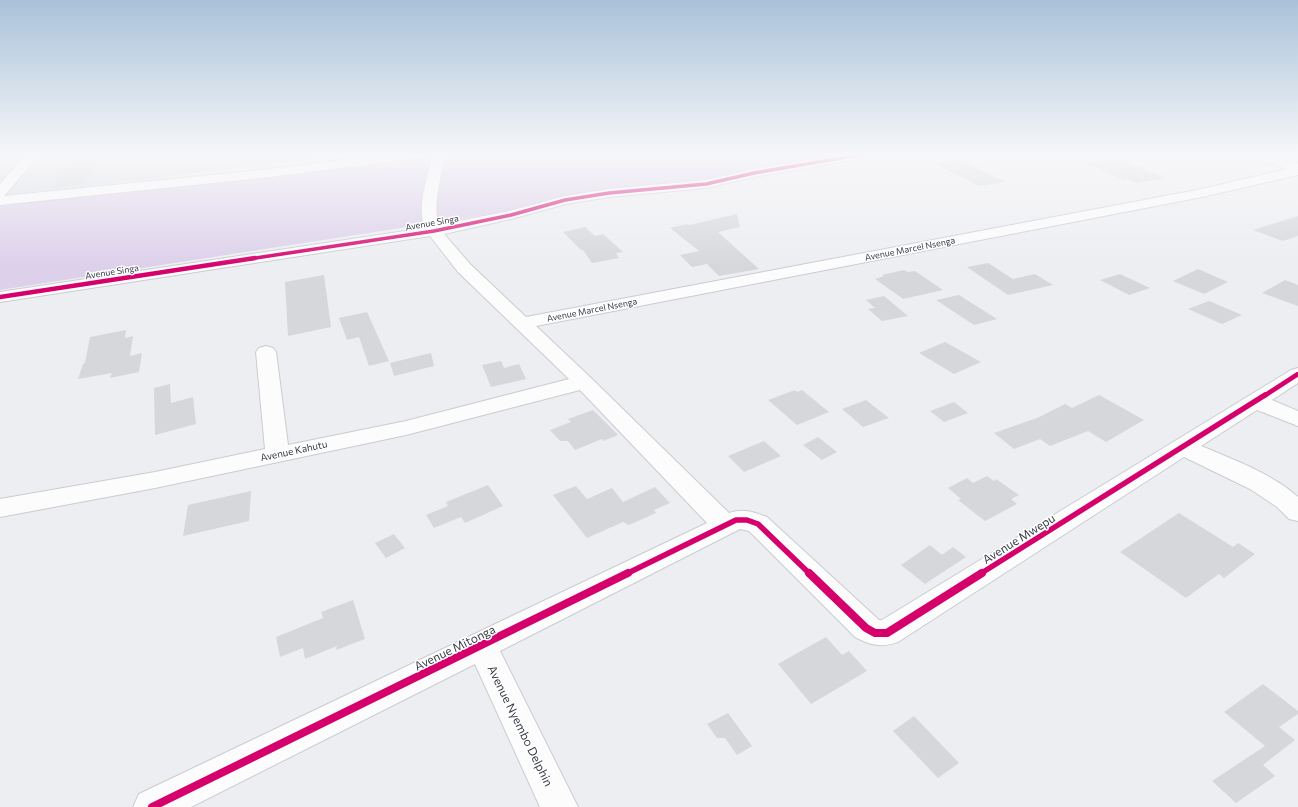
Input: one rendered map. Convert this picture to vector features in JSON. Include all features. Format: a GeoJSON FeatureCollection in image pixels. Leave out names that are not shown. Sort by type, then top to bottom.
{"type":"FeatureCollection","features":[{"type":"Feature","properties":{"kind":"street"},"geometry":{"type":"LineString","coordinates":[[0,201],[90,192]]}},
{"type":"Feature","properties":{"kind":"street"},"geometry":{"type":"LineString","coordinates":[[432,192],[429,219],[434,231],[464,268],[584,382],[725,525]]}},
{"type":"Feature","properties":{"kind":"street","name":"Avenue Singa"},"geometry":{"type":"LineString","coordinates":[[0,297],[434,231],[511,215],[566,200],[623,192]]}},
{"type":"Feature","properties":{"kind":"street","name":"Avenue Marcel Nsenga"},"geometry":{"type":"LineString","coordinates":[[522,323],[1208,192]]}},
{"type":"Feature","properties":{"kind":"street"},"geometry":{"type":"LineString","coordinates":[[266,352],[277,455]]}},
{"type":"Feature","properties":{"kind":"street","name":"Avenue Mwepu"},"geometry":{"type":"LineString","coordinates":[[766,530],[860,623],[875,633],[887,633],[1298,374]]}},
{"type":"Feature","properties":{"kind":"street","name":"Avenue Kahutu"},"geometry":{"type":"LineString","coordinates":[[0,508],[155,480],[406,428],[584,382]]}},
{"type":"Feature","properties":{"kind":"street"},"geometry":{"type":"LineString","coordinates":[[1254,401],[1298,419]]}},
{"type":"Feature","properties":{"kind":"street"},"geometry":{"type":"LineString","coordinates":[[1183,447],[1259,483],[1291,505],[1298,512]]}},
{"type":"Feature","properties":{"kind":"street","name":"Avenue Mitonga"},"geometry":{"type":"LineString","coordinates":[[156,806],[736,520],[747,520],[758,524],[766,530]]}},
{"type":"Feature","properties":{"kind":"street","name":"Avenue Nyembo Delphin"},"geometry":{"type":"LineString","coordinates":[[482,646],[559,807]]}},
{"type":"Feature","properties":{"kind":"shaded area"},"geometry":{"type":"Polygon","coordinates":[[[0,192],[44,192],[0,197],[0,192]]]}},
{"type":"Feature","properties":{"kind":"shaded area"},"geometry":{"type":"Polygon","coordinates":[[[76,192],[636,192],[0,290],[0,201],[76,192]]]}},
{"type":"Feature","properties":{"kind":"building"},"geometry":{"type":"Polygon","coordinates":[[[737,214],[740,227],[718,232],[759,269],[719,276],[707,264],[692,267],[680,255],[699,251],[670,228],[737,214]]]}},
{"type":"Feature","properties":{"kind":"building"},"geometry":{"type":"Polygon","coordinates":[[[1298,216],[1298,236],[1283,241],[1253,230],[1298,216]]]}},
{"type":"Feature","properties":{"kind":"building"},"geometry":{"type":"Polygon","coordinates":[[[585,227],[595,236],[603,234],[623,252],[616,253],[619,258],[592,263],[583,250],[581,250],[563,232],[585,227]]]}},
{"type":"Feature","properties":{"kind":"building"},"geometry":{"type":"Polygon","coordinates":[[[988,263],[1013,279],[1035,274],[1053,285],[1008,295],[967,267],[988,263]]]}},
{"type":"Feature","properties":{"kind":"building"},"geometry":{"type":"Polygon","coordinates":[[[1198,269],[1228,282],[1204,294],[1173,281],[1198,269]]]}},
{"type":"Feature","properties":{"kind":"building"},"geometry":{"type":"Polygon","coordinates":[[[904,270],[908,272],[915,271],[943,290],[903,299],[875,279],[884,276],[882,275],[904,270]]]}},
{"type":"Feature","properties":{"kind":"building"},"geometry":{"type":"Polygon","coordinates":[[[1120,274],[1150,288],[1129,295],[1100,280],[1120,274]]]}},
{"type":"Feature","properties":{"kind":"building"},"geometry":{"type":"Polygon","coordinates":[[[324,275],[331,327],[288,336],[285,282],[324,275]]]}},
{"type":"Feature","properties":{"kind":"building"},"geometry":{"type":"Polygon","coordinates":[[[1285,280],[1298,285],[1298,306],[1262,293],[1285,280]]]}},
{"type":"Feature","properties":{"kind":"building"},"geometry":{"type":"Polygon","coordinates":[[[959,295],[997,319],[974,325],[936,300],[959,295]]]}},
{"type":"Feature","properties":{"kind":"building"},"geometry":{"type":"Polygon","coordinates":[[[884,296],[908,316],[882,321],[868,309],[875,308],[866,300],[884,296]]]}},
{"type":"Feature","properties":{"kind":"building"},"geometry":{"type":"Polygon","coordinates":[[[1209,301],[1242,315],[1222,324],[1188,309],[1209,301]]]}},
{"type":"Feature","properties":{"kind":"building"},"geometry":{"type":"Polygon","coordinates":[[[367,312],[389,361],[369,366],[359,337],[347,340],[339,318],[367,312]]]}},
{"type":"Feature","properties":{"kind":"building"},"geometry":{"type":"Polygon","coordinates":[[[126,330],[125,338],[133,336],[130,356],[142,353],[139,372],[110,378],[112,373],[78,379],[83,364],[85,363],[90,337],[126,330]]]}},
{"type":"Feature","properties":{"kind":"building"},"geometry":{"type":"Polygon","coordinates":[[[945,342],[981,362],[954,374],[919,353],[945,342]]]}},
{"type":"Feature","properties":{"kind":"building"},"geometry":{"type":"Polygon","coordinates":[[[431,353],[434,366],[394,376],[390,363],[431,353]]]}},
{"type":"Feature","properties":{"kind":"building"},"geometry":{"type":"Polygon","coordinates":[[[501,361],[504,368],[519,364],[526,379],[491,387],[482,365],[501,361]]]}},
{"type":"Feature","properties":{"kind":"building"},"geometry":{"type":"Polygon","coordinates":[[[170,384],[171,403],[193,397],[196,424],[155,435],[154,388],[170,384]]]}},
{"type":"Feature","properties":{"kind":"building"},"geometry":{"type":"Polygon","coordinates":[[[795,390],[797,392],[802,390],[829,412],[797,425],[768,400],[795,390]]]}},
{"type":"Feature","properties":{"kind":"building"},"geometry":{"type":"Polygon","coordinates":[[[1099,395],[1144,420],[1106,442],[1088,431],[1050,446],[1040,439],[1014,449],[994,433],[1037,418],[1065,404],[1072,408],[1099,395]]]}},
{"type":"Feature","properties":{"kind":"building"},"geometry":{"type":"Polygon","coordinates":[[[866,400],[889,418],[863,427],[842,409],[866,400]]]}},
{"type":"Feature","properties":{"kind":"building"},"geometry":{"type":"Polygon","coordinates":[[[954,402],[968,413],[944,422],[930,411],[954,402]]]}},
{"type":"Feature","properties":{"kind":"building"},"geometry":{"type":"Polygon","coordinates":[[[593,410],[618,435],[603,441],[602,439],[575,450],[568,441],[560,441],[550,430],[571,422],[568,419],[593,410]]]}},
{"type":"Feature","properties":{"kind":"building"},"geometry":{"type":"Polygon","coordinates":[[[818,437],[837,452],[822,460],[803,445],[818,437]]]}},
{"type":"Feature","properties":{"kind":"building"},"geometry":{"type":"Polygon","coordinates":[[[764,441],[781,456],[744,472],[728,456],[764,441]]]}},
{"type":"Feature","properties":{"kind":"building"},"geometry":{"type":"Polygon","coordinates":[[[987,476],[994,481],[996,479],[1019,495],[1011,499],[1017,504],[985,521],[958,500],[961,499],[948,488],[967,478],[973,483],[987,476]]]}},
{"type":"Feature","properties":{"kind":"building"},"geometry":{"type":"Polygon","coordinates":[[[488,485],[503,506],[465,523],[461,517],[434,528],[426,515],[448,506],[446,502],[488,485]]]}},
{"type":"Feature","properties":{"kind":"building"},"geometry":{"type":"Polygon","coordinates":[[[576,486],[587,499],[612,488],[623,502],[655,487],[670,503],[654,510],[656,513],[629,525],[623,522],[587,538],[553,495],[576,486]]]}},
{"type":"Feature","properties":{"kind":"building"},"geometry":{"type":"Polygon","coordinates":[[[251,491],[249,521],[183,536],[188,505],[251,491]]]}},
{"type":"Feature","properties":{"kind":"building"},"geometry":{"type":"Polygon","coordinates":[[[1179,513],[1233,547],[1238,543],[1255,554],[1224,578],[1219,574],[1186,598],[1120,552],[1179,513]]]}},
{"type":"Feature","properties":{"kind":"building"},"geometry":{"type":"Polygon","coordinates":[[[394,534],[405,548],[386,558],[375,543],[394,534]]]}},
{"type":"Feature","properties":{"kind":"building"},"geometry":{"type":"Polygon","coordinates":[[[930,545],[942,555],[953,547],[966,557],[925,584],[901,565],[930,545]]]}},
{"type":"Feature","properties":{"kind":"building"},"geometry":{"type":"Polygon","coordinates":[[[353,600],[365,639],[336,650],[337,646],[305,659],[303,648],[280,657],[276,637],[323,618],[321,612],[353,600]]]}},
{"type":"Feature","properties":{"kind":"building"},"geometry":{"type":"Polygon","coordinates":[[[826,637],[842,655],[849,651],[867,671],[811,704],[778,664],[826,637]]]}},
{"type":"Feature","properties":{"kind":"building"},"geometry":{"type":"Polygon","coordinates":[[[1263,684],[1298,711],[1298,714],[1279,727],[1295,740],[1263,765],[1275,776],[1236,803],[1212,781],[1265,746],[1224,712],[1263,684]]]}},
{"type":"Feature","properties":{"kind":"building"},"geometry":{"type":"Polygon","coordinates":[[[728,713],[752,746],[737,755],[725,738],[717,738],[707,724],[728,713]]]}},
{"type":"Feature","properties":{"kind":"building"},"geometry":{"type":"Polygon","coordinates":[[[914,716],[959,763],[938,778],[893,731],[914,716]]]}},
{"type":"Feature","properties":{"kind":"cycle path"},"geometry":{"type":"LineString","coordinates":[[0,297],[434,231],[511,215],[565,200],[623,192]]}},
{"type":"Feature","properties":{"kind":"cycle path"},"geometry":{"type":"LineString","coordinates":[[152,807],[736,520],[747,520],[758,524],[866,628],[875,633],[887,633],[1298,374]]}}]}
